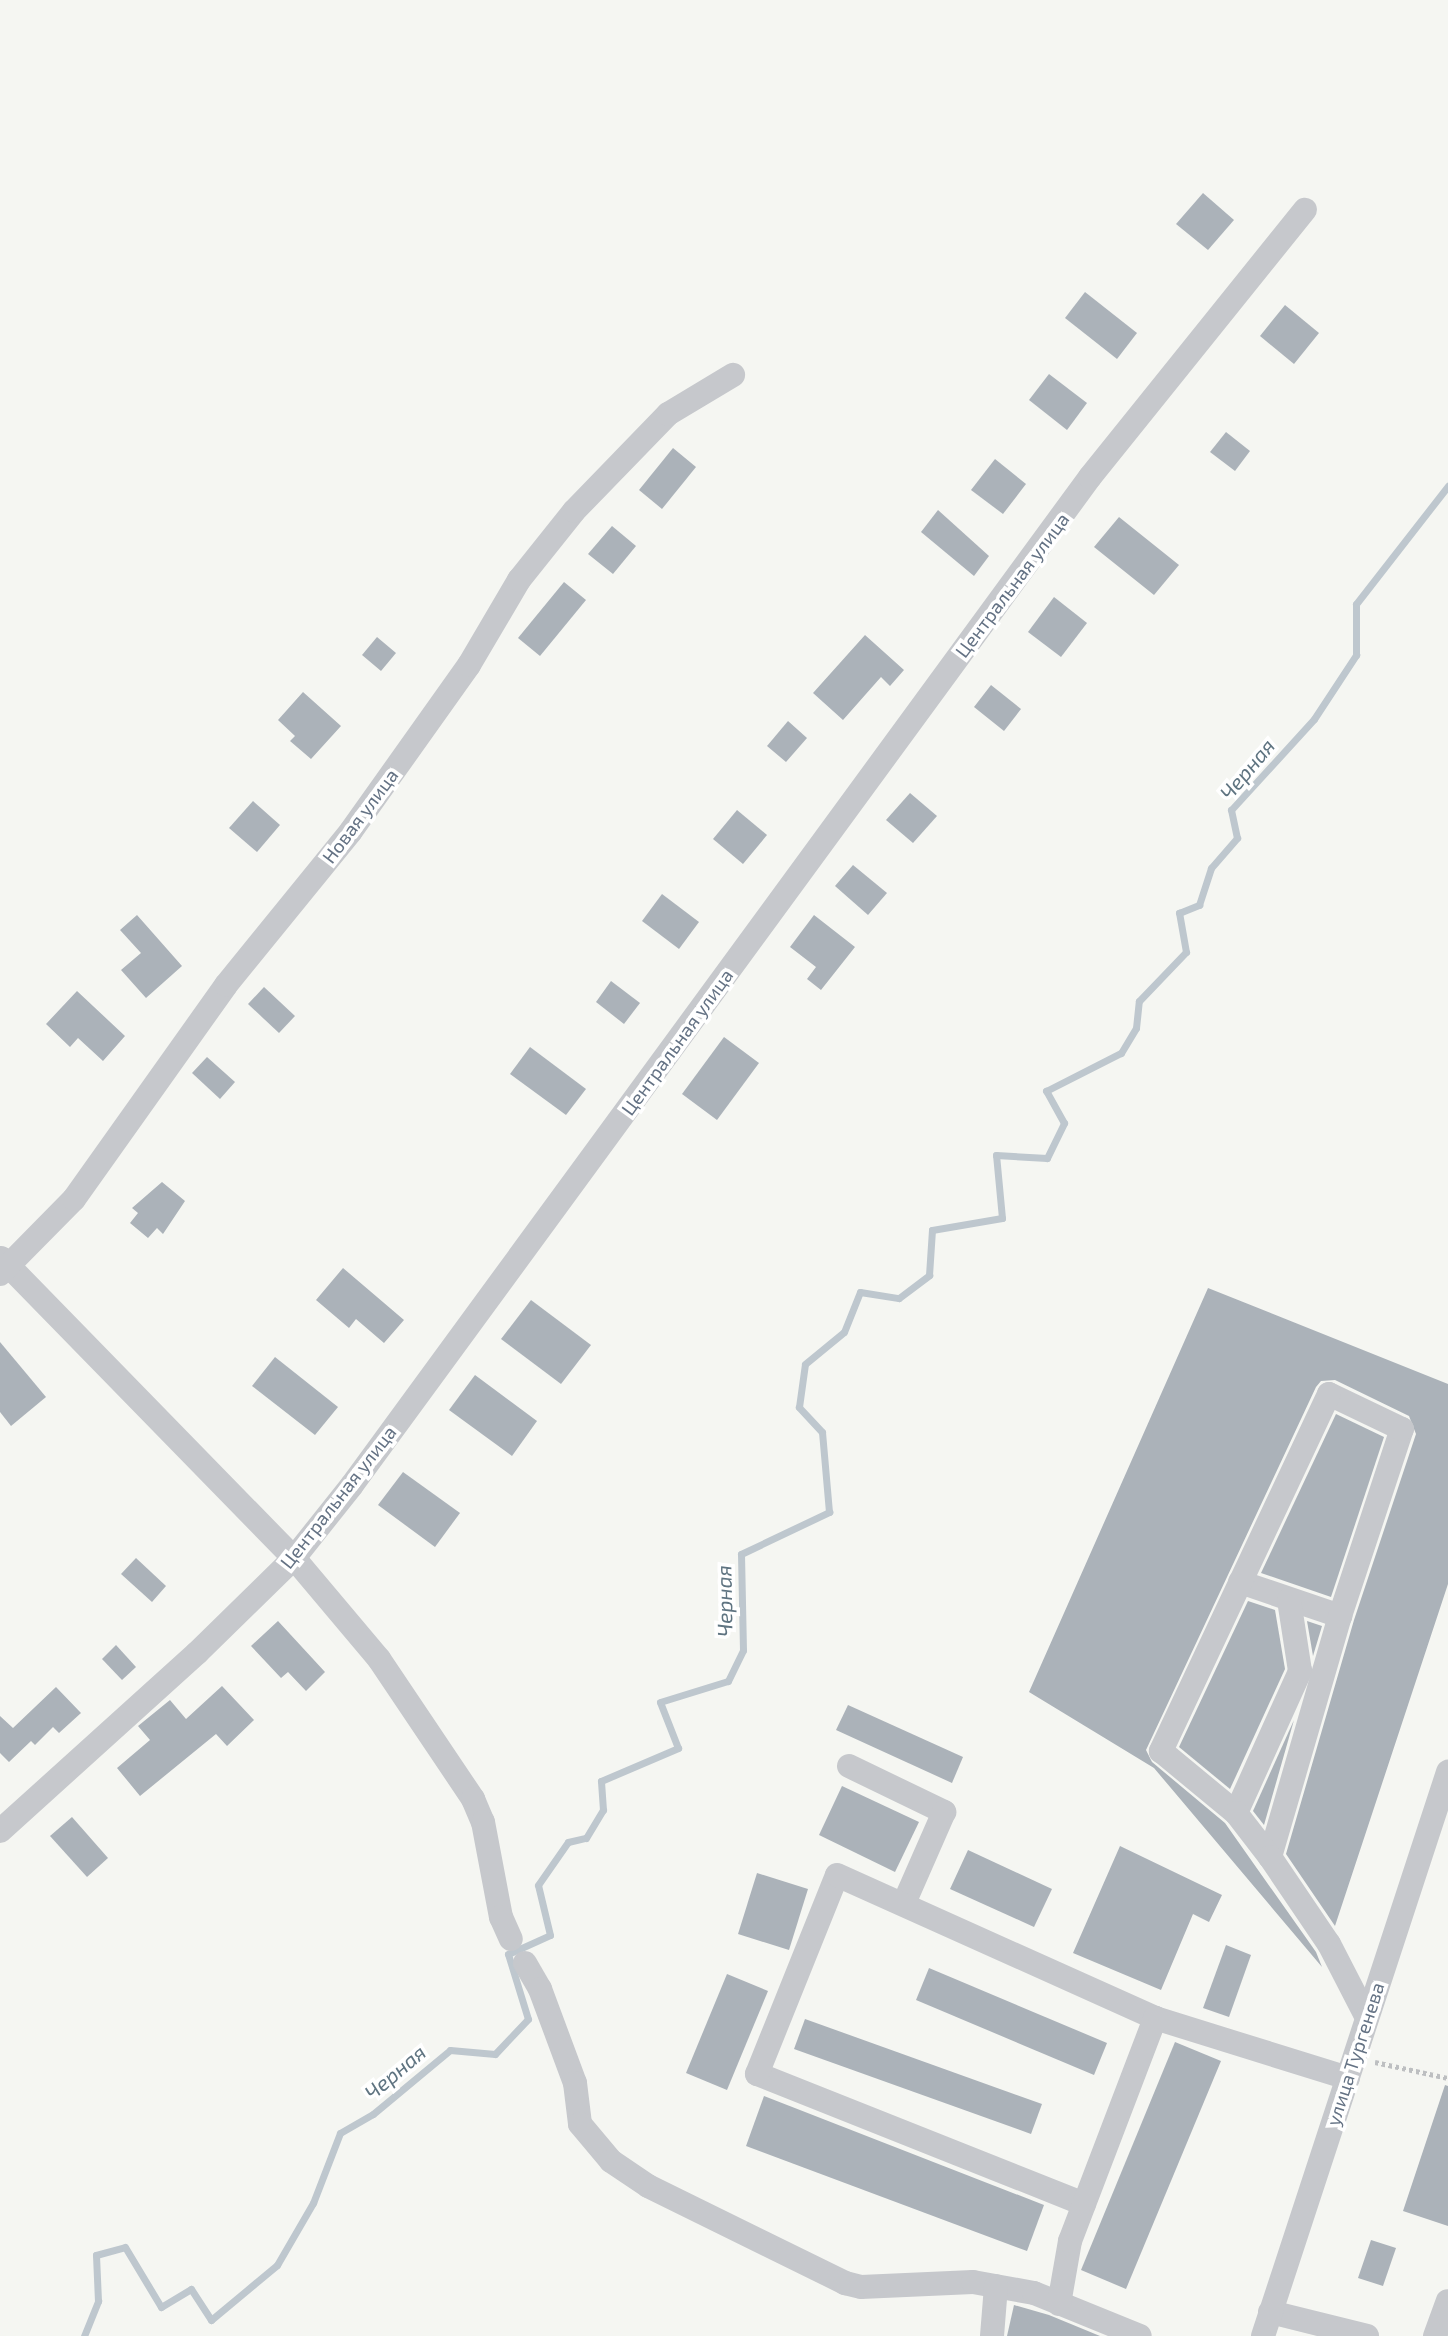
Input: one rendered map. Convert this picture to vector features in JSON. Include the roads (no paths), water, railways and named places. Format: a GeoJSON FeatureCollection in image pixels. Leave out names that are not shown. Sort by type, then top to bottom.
{"type":"FeatureCollection","features":[{"type":"Feature","properties":{"kind":"street","name":"Центральная улица"},"geometry":{"type":"LineString","coordinates":[[0,1831],[197,1653],[294,1558],[360,1474],[1090,477],[1305,210]]}},
{"type":"Feature","properties":{"kind":"street","name":"Новая улица"},"geometry":{"type":"LineString","coordinates":[[4,1266],[74,1199],[226,985],[351,831],[469,665],[519,580],[574,511],[668,414],[733,376]]}},
{"type":"Feature","properties":{"kind":"street"},"geometry":{"type":"LineString","coordinates":[[4,1266],[294,1558],[379,1659],[473,1799],[484,1822],[500,1917],[511,1939]]}},
{"type":"Feature","properties":{"kind":"street"},"geometry":{"type":"LineString","coordinates":[[1270,1857],[1340,1616],[1402,1429],[1329,1394],[1161,1751],[1236,1812],[1329,1944],[1367,2018]]}},
{"type":"Feature","properties":{"kind":"street"},"geometry":{"type":"LineString","coordinates":[[1240,1582],[1340,1616]]}},
{"type":"Feature","properties":{"kind":"street"},"geometry":{"type":"LineString","coordinates":[[1236,1812],[1300,1671],[1289,1600]]}},
{"type":"Feature","properties":{"kind":"street"},"geometry":{"type":"LineString","coordinates":[[849,1766],[944,1812],[904,1903]]}},
{"type":"Feature","properties":{"kind":"street","name":"улица Тургенева"},"geometry":{"type":"LineString","coordinates":[[1263,2336],[1448,1772]]}},
{"type":"Feature","properties":{"kind":"street"},"geometry":{"type":"LineString","coordinates":[[1084,2204],[757,2074],[838,1875],[1155,2018],[1351,2068]]}},
{"type":"Feature","properties":{"kind":"street"},"geometry":{"type":"LineString","coordinates":[[525,1963],[540,1989],[575,2083],[580,2124],[611,2161],[648,2186],[845,2283],[861,2287],[973,2282],[996,2286],[1059,2304],[1139,2336]]}},
{"type":"Feature","properties":{"kind":"street"},"geometry":{"type":"LineString","coordinates":[[1059,2304],[1070,2241],[1155,2018]]}},
{"type":"Feature","properties":{"kind":"street"},"geometry":{"type":"LineString","coordinates":[[992,2336],[996,2286]]}},
{"type":"Feature","properties":{"kind":"street"},"geometry":{"type":"LineString","coordinates":[[1435,2336],[1448,2301]]}},
{"type":"Feature","properties":{"kind":"street"},"geometry":{"type":"LineString","coordinates":[[1270,2312],[1367,2336]]}},
{"type":"Feature","properties":{"kind":"waterway","name":"Черная"},"geometry":{"type":"LineString","coordinates":[[84,2336],[98,2301],[96,2255],[125,2247],[161,2307],[191,2289],[211,2320],[277,2265],[313,2203],[340,2133],[373,2114],[450,2050],[495,2054],[528,2019],[508,1954],[550,1935],[538,1885],[568,1842],[586,1838],[603,1810],[601,1781],[678,1748],[660,1702],[728,1681],[743,1650],[741,1554],[829,1512],[822,1432],[799,1407],[805,1364],[844,1332],[860,1292],[899,1298],[929,1275],[932,1230],[1002,1218],[996,1155],[1047,1158],[1064,1123],[1046,1091],[1121,1053],[1136,1028],[1139,1001],[1186,952],[1179,913],[1199,905],[1211,868],[1237,838],[1231,810],[1314,719],[1356,655],[1356,604],[1448,486]]}}]}
